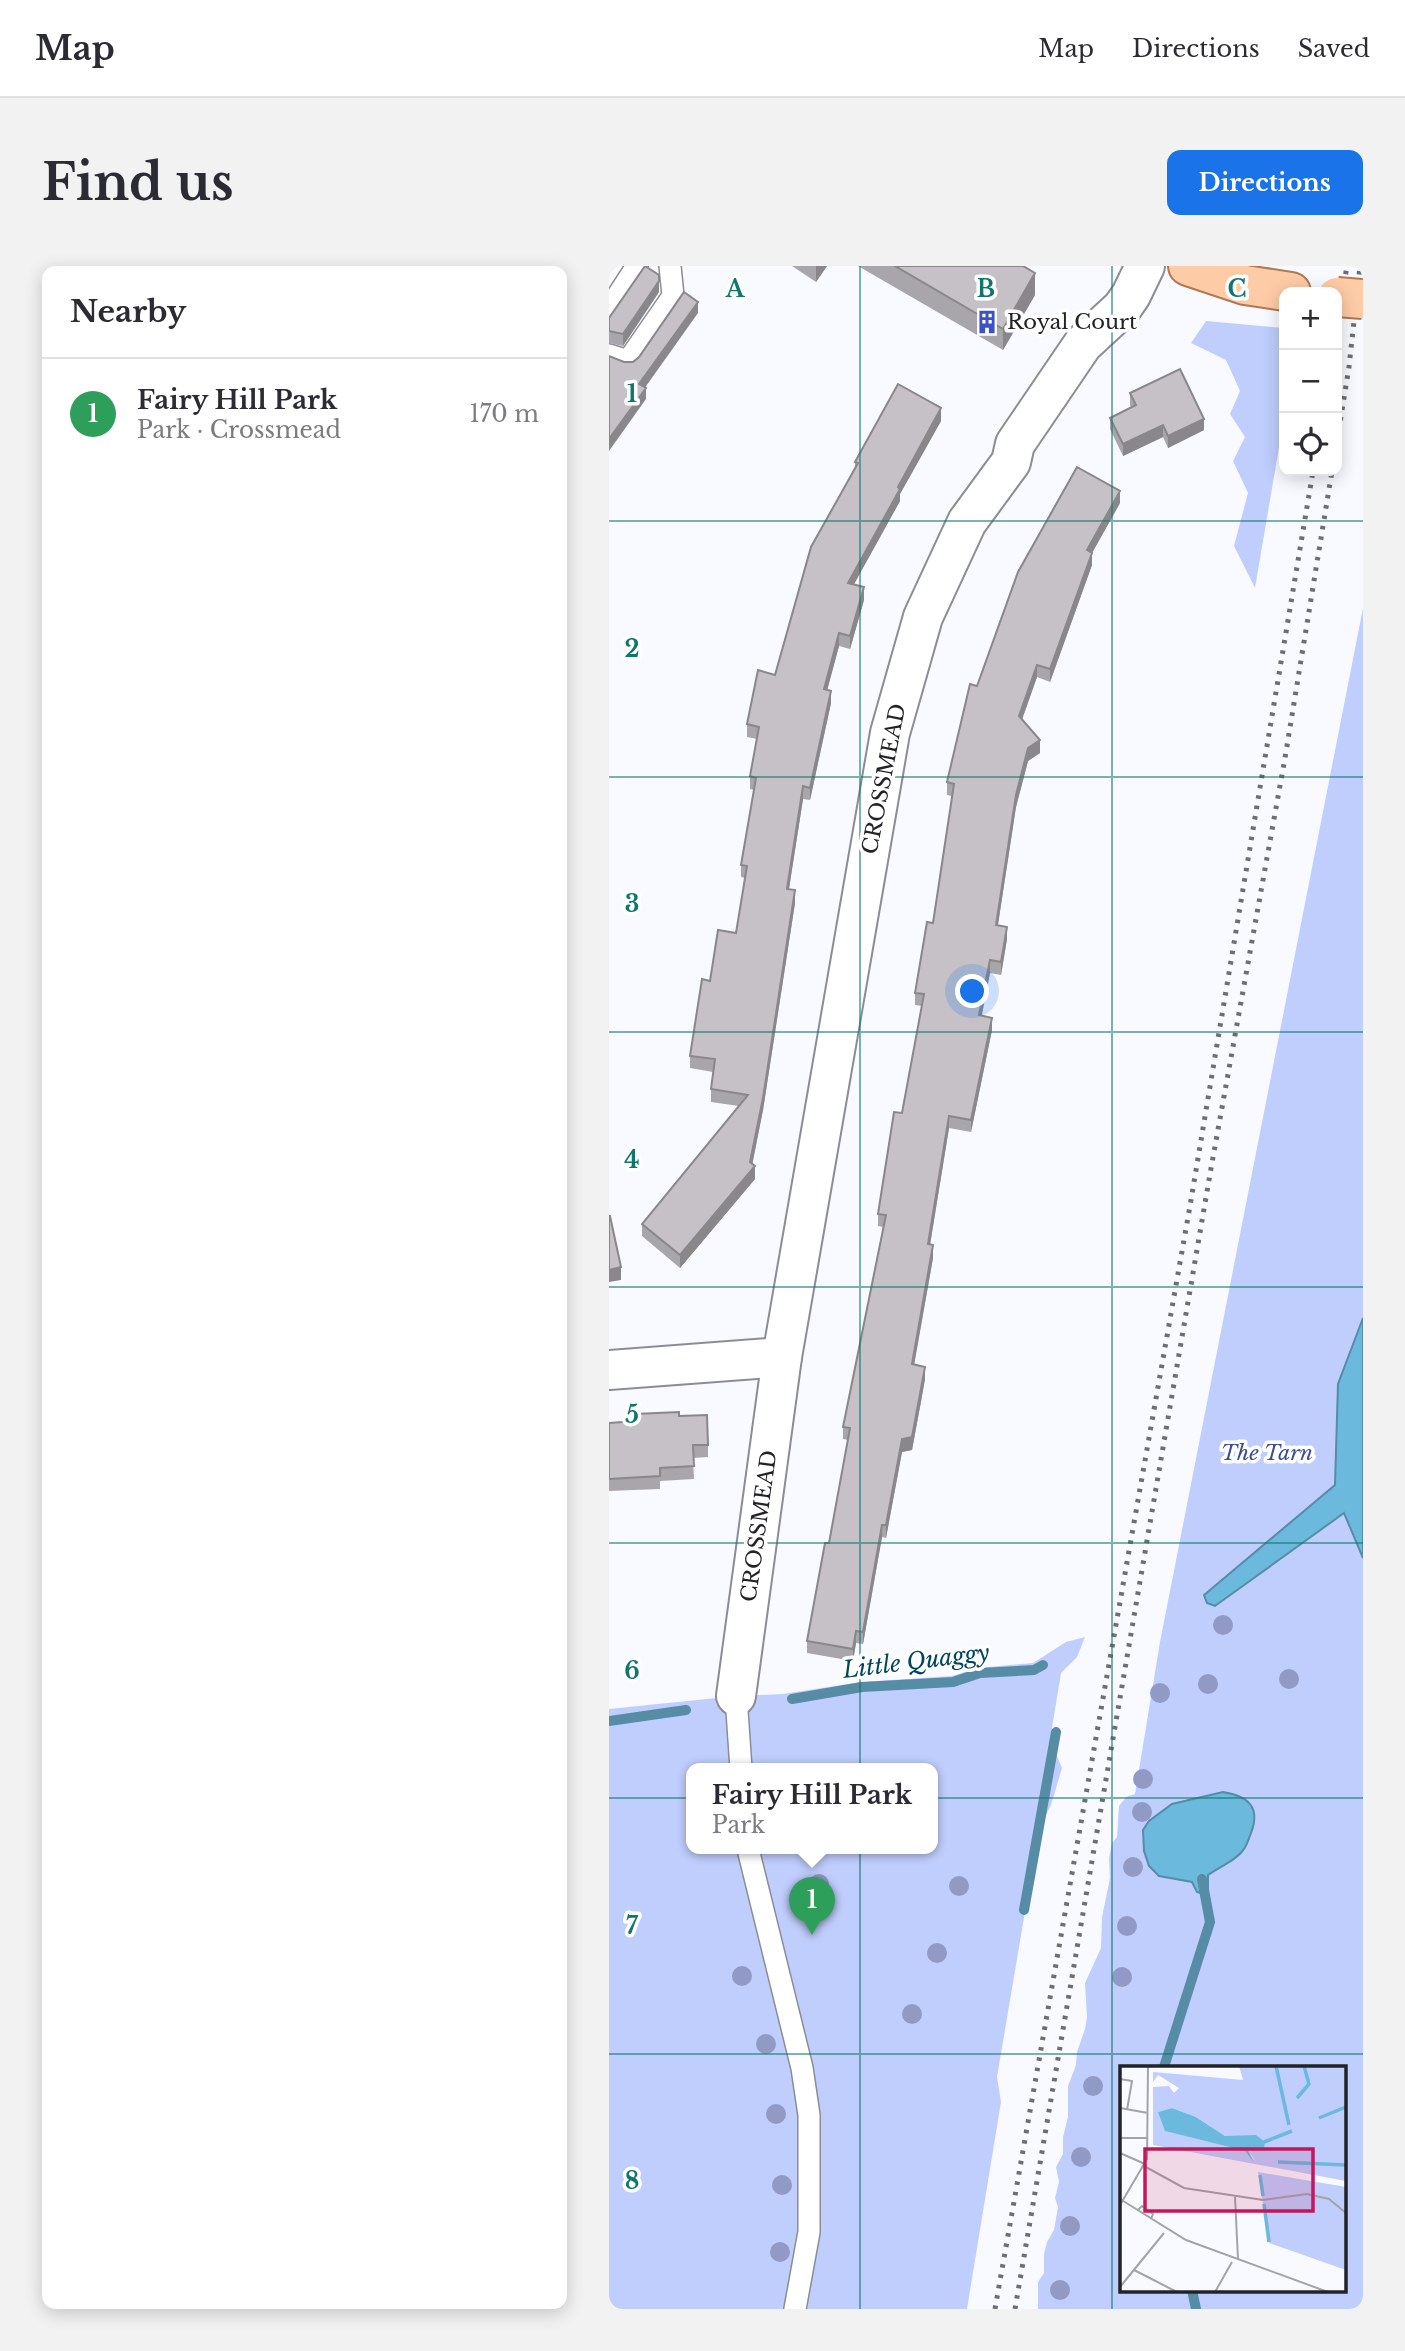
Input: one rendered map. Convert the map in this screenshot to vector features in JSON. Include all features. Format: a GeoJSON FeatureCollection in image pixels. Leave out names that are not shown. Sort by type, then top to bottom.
{"type":"FeatureCollection","features":[{"type":"Feature","properties":{"kind":"main road"},"geometry":{"type":"LineString","coordinates":[[1188,266],[1245,285],[1279,290]]}},
{"type":"Feature","properties":{"kind":"main road"},"geometry":{"type":"LineString","coordinates":[[1342,297],[1363,299]]}},
{"type":"Feature","properties":{"kind":"street","name":"CROSSMEAD"},"geometry":{"type":"LineString","coordinates":[[736,1696],[782,1357],[890,733],[923,617],[967,522],[1011,462],[1015,444],[1083,344],[1122,308],[1145,266]]}},
{"type":"Feature","properties":{"kind":"street"},"geometry":{"type":"LineString","coordinates":[[609,1370],[782,1357]]}},
{"type":"Feature","properties":{"kind":"lane"},"geometry":{"type":"LineString","coordinates":[[609,309],[637,266]]}},
{"type":"Feature","properties":{"kind":"lane"},"geometry":{"type":"LineString","coordinates":[[609,355],[628,361],[673,296],[670,266]]}},
{"type":"Feature","properties":{"kind":"lane"},"geometry":{"type":"LineString","coordinates":[[736,1696],[741,1763]]}},
{"type":"Feature","properties":{"kind":"lane"},"geometry":{"type":"LineString","coordinates":[[749,1854],[802,2068],[809,2115],[809,2232],[795,2309]]}},
{"type":"Feature","properties":{"kind":"green space"},"geometry":{"type":"Polygon","coordinates":[[[1206,321],[1279,328],[1279,447],[1255,588],[1234,546],[1248,493],[1233,461],[1245,437],[1230,414],[1240,391],[1226,360],[1191,343],[1206,321]]]}},
{"type":"Feature","properties":{"kind":"green space"},"geometry":{"type":"Polygon","coordinates":[[[1363,608],[1363,1318],[1338,1384],[1335,1485],[1204,1595],[1216,1606],[1345,1513],[1363,1558],[1363,2309],[1038,2309],[1038,2282],[1044,2273],[1044,2254],[1054,2230],[1058,2207],[1055,2198],[1059,2182],[1056,2167],[1063,2154],[1063,2137],[1068,2117],[1068,2086],[1076,2065],[1087,2017],[1085,1983],[1101,1948],[1102,1917],[1110,1878],[1109,1858],[1112,1843],[1117,1837],[1119,1806],[1126,1797],[1135,1794],[1160,1642],[1363,608]]]}},
{"type":"Feature","properties":{"kind":"green space"},"geometry":{"type":"Polygon","coordinates":[[[1085,1637],[1077,1657],[1061,1673],[1050,1740],[1062,1768],[1051,1805],[1039,1829],[997,2077],[1001,2102],[967,2309],[609,2309],[609,1709],[783,1694],[861,1682],[952,1676],[978,1668],[1033,1663],[1066,1642],[1085,1637]]]}},
{"type":"Feature","properties":{"kind":"shaded area","name":"The Tarn"},"geometry":{"type":"Polygon","coordinates":[[[1363,1318],[1363,1558],[1344,1513],[1215,1606],[1207,1603],[1204,1595],[1335,1485],[1338,1384],[1363,1318]]]}},
{"type":"Feature","properties":{"kind":"shaded area"},"geometry":{"type":"Polygon","coordinates":[[[1223,1792],[1239,1796],[1250,1804],[1253,1810],[1254,1824],[1241,1853],[1208,1875],[1208,1890],[1203,1894],[1197,1892],[1192,1882],[1159,1876],[1149,1866],[1144,1851],[1143,1830],[1149,1821],[1172,1804],[1223,1792]]]}},
{"type":"Feature","properties":{"kind":"building"},"geometry":{"type":"Polygon","coordinates":[[[645,266],[659,275],[659,281],[623,334],[609,331],[609,318],[645,266]]]}},
{"type":"Feature","properties":{"kind":"building"},"geometry":{"type":"Polygon","coordinates":[[[895,266],[1023,266],[1035,273],[1003,329],[895,266]]]}},
{"type":"Feature","properties":{"kind":"building"},"geometry":{"type":"Polygon","coordinates":[[[684,292],[698,302],[639,384],[646,388],[609,439],[609,356],[624,362],[633,362],[639,357],[684,292]]]}},
{"type":"Feature","properties":{"kind":"building"},"geometry":{"type":"Polygon","coordinates":[[[1180,369],[1204,419],[1168,436],[1163,425],[1123,444],[1110,418],[1136,405],[1130,393],[1180,369]]]}},
{"type":"Feature","properties":{"kind":"building"},"geometry":{"type":"Polygon","coordinates":[[[898,384],[941,408],[848,583],[864,587],[850,636],[839,633],[824,689],[831,691],[810,788],[803,786],[787,889],[795,890],[763,1098],[750,1162],[755,1166],[680,1255],[642,1224],[748,1095],[711,1089],[715,1059],[690,1056],[702,979],[710,981],[718,930],[736,933],[747,866],[741,865],[756,778],[750,776],[759,727],[747,724],[758,670],[775,675],[811,547],[898,384]]]}},
{"type":"Feature","properties":{"kind":"building"},"geometry":{"type":"Polygon","coordinates":[[[1077,467],[1120,491],[1087,550],[1092,553],[1050,669],[1037,665],[1019,716],[1040,740],[1028,748],[1016,795],[996,925],[1007,927],[1001,962],[990,960],[979,1015],[992,1018],[971,1120],[949,1116],[928,1244],[933,1245],[912,1364],[925,1367],[912,1437],[902,1439],[886,1525],[882,1525],[863,1632],[856,1631],[853,1649],[807,1641],[825,1543],[829,1543],[850,1428],[843,1427],[886,1215],[878,1214],[894,1112],[902,1113],[924,994],[915,993],[927,922],[933,923],[954,784],[947,782],[970,684],[977,686],[1018,572],[1077,467]]]}},
{"type":"Feature","properties":{"kind":"building"},"geometry":{"type":"Polygon","coordinates":[[[609,1216],[621,1267],[609,1270],[609,1216]]]}},
{"type":"Feature","properties":{"kind":"building"},"geometry":{"type":"Polygon","coordinates":[[[679,1412],[679,1416],[707,1415],[708,1445],[693,1445],[694,1466],[660,1468],[660,1476],[609,1479],[609,1423],[636,1421],[635,1414],[679,1412]]]}},
{"type":"Feature","properties":{"kind":"waterway","name":"Little Quaggy"},"geometry":{"type":"LineString","coordinates":[[792,1699],[862,1687],[953,1682],[980,1673],[1034,1670],[1043,1665]]}},
{"type":"Feature","properties":{"kind":"waterway","name":"Little Quaggy"},"geometry":{"type":"LineString","coordinates":[[609,1721],[686,1710]]}},
{"type":"Feature","properties":{"kind":"waterway"},"geometry":{"type":"LineString","coordinates":[[1024,1910],[1056,1732]]}},
{"type":"Feature","properties":{"kind":"waterway"},"geometry":{"type":"LineString","coordinates":[[1164,2066],[1210,1922],[1202,1879]]}},
{"type":"Feature","properties":{"kind":"waterway"},"geometry":{"type":"LineString","coordinates":[[1192,2291],[1196,2309]]}},
{"type":"Feature","properties":{"kind":"railway"},"geometry":{"type":"LineString","coordinates":[[1342,296],[1347,266]]}},
{"type":"Feature","properties":{"kind":"railway"},"geometry":{"type":"LineString","coordinates":[[1342,413],[1360,266]]}},
{"type":"Feature","properties":{"kind":"railway"},"geometry":{"type":"LineString","coordinates":[[995,2309],[1190,1206],[1312,476]]}},
{"type":"Feature","properties":{"kind":"railway"},"geometry":{"type":"LineString","coordinates":[[1015,2309],[1210,1174],[1285,758],[1331,476]]}},
{"type":"Feature","properties":{"kind":"place","name":"Royal Court"},"geometry":{"type":"Point","coordinates":[987,322]}},
{"type":"Feature","properties":{"kind":"place","name":"Fairy Hill Park"},"geometry":{"type":"Point","coordinates":[812,1935]}}]}
